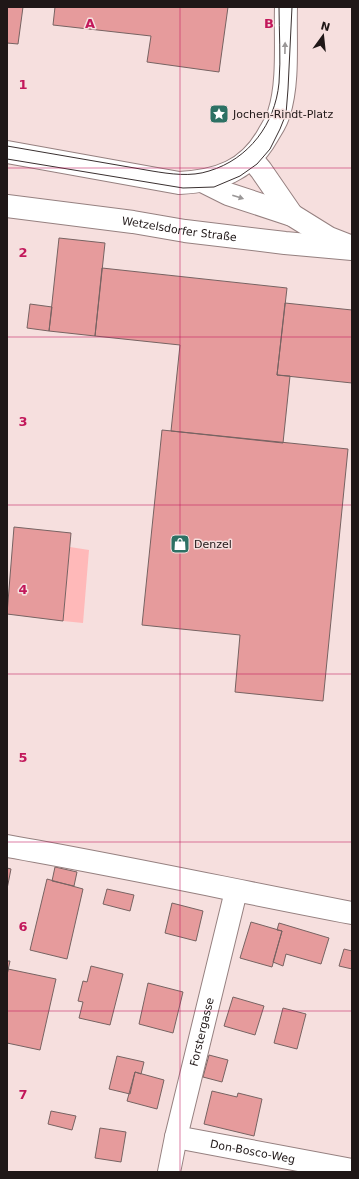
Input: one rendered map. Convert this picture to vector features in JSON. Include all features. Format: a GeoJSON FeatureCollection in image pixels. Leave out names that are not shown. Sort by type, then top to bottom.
{"type":"FeatureCollection","features":[{"type":"Feature","properties":{"kind":"street"},"geometry":{"type":"LineString","coordinates":[[7,152],[179,183],[202,181],[232,172],[260,150],[279,114],[284,81],[286,7]]}},
{"type":"Feature","properties":{"kind":"street"},"geometry":{"type":"LineString","coordinates":[[251,158],[259,167],[292,215]]}},
{"type":"Feature","properties":{"kind":"street"},"geometry":{"type":"LineString","coordinates":[[202,181],[228,194],[292,215],[329,238],[352,248]]}},
{"type":"Feature","properties":{"kind":"street","name":"Wetzelsdorfer Straße"},"geometry":{"type":"LineString","coordinates":[[7,206],[133,222],[185,232],[285,244],[352,248]]}},
{"type":"Feature","properties":{"kind":"street"},"geometry":{"type":"LineString","coordinates":[[7,846],[92,861],[352,913]]}},
{"type":"Feature","properties":{"kind":"street","name":"Forstergasse"},"geometry":{"type":"LineString","coordinates":[[169,1172],[236,891]]}},
{"type":"Feature","properties":{"kind":"street","name":"Don-Bosco-Weg"},"geometry":{"type":"LineString","coordinates":[[176,1138],[352,1170]]}},
{"type":"Feature","properties":{"kind":"shaded area"},"geometry":{"type":"Polygon","coordinates":[[[70,547],[89,550],[83,623],[63,621],[70,547]]]}},
{"type":"Feature","properties":{"kind":"building"},"geometry":{"type":"Polygon","coordinates":[[[7,7],[23,7],[18,44],[7,43],[7,7]]]}},
{"type":"Feature","properties":{"kind":"building"},"geometry":{"type":"Polygon","coordinates":[[[55,7],[228,7],[219,72],[147,62],[151,36],[53,25],[55,7]]]}},
{"type":"Feature","properties":{"kind":"building"},"geometry":{"type":"Polygon","coordinates":[[[59,238],[105,243],[95,336],[49,331],[59,238]]]}},
{"type":"Feature","properties":{"kind":"building"},"geometry":{"type":"Polygon","coordinates":[[[102,268],[287,288],[277,375],[290,376],[283,443],[171,431],[180,345],[95,336],[102,268]]]}},
{"type":"Feature","properties":{"kind":"building"},"geometry":{"type":"Polygon","coordinates":[[[285,303],[352,310],[352,383],[277,375],[285,303]]]}},
{"type":"Feature","properties":{"kind":"building"},"geometry":{"type":"Polygon","coordinates":[[[30,304],[52,307],[49,331],[27,328],[30,304]]]}},
{"type":"Feature","properties":{"kind":"building"},"geometry":{"type":"Polygon","coordinates":[[[162,430],[348,449],[323,701],[235,692],[240,635],[142,625],[162,430]]]}},
{"type":"Feature","properties":{"kind":"building"},"geometry":{"type":"Polygon","coordinates":[[[14,527],[71,533],[63,621],[7,614],[14,527]]]}},
{"type":"Feature","properties":{"kind":"building"},"geometry":{"type":"Polygon","coordinates":[[[55,867],[77,872],[74,886],[52,881],[55,867]]]}},
{"type":"Feature","properties":{"kind":"building"},"geometry":{"type":"Polygon","coordinates":[[[7,868],[11,869],[7,889],[7,868]]]}},
{"type":"Feature","properties":{"kind":"building"},"geometry":{"type":"Polygon","coordinates":[[[47,879],[83,889],[67,959],[30,950],[47,879]]]}},
{"type":"Feature","properties":{"kind":"building"},"geometry":{"type":"Polygon","coordinates":[[[107,889],[134,895],[130,911],[103,904],[107,889]]]}},
{"type":"Feature","properties":{"kind":"building"},"geometry":{"type":"Polygon","coordinates":[[[172,903],[203,911],[196,941],[165,933],[172,903]]]}},
{"type":"Feature","properties":{"kind":"building"},"geometry":{"type":"Polygon","coordinates":[[[251,922],[282,931],[272,967],[240,958],[251,922]]]}},
{"type":"Feature","properties":{"kind":"building"},"geometry":{"type":"Polygon","coordinates":[[[279,923],[329,938],[321,964],[286,954],[283,966],[273,962],[282,931],[277,930],[279,923]]]}},
{"type":"Feature","properties":{"kind":"building"},"geometry":{"type":"Polygon","coordinates":[[[344,949],[352,951],[352,969],[339,966],[344,949]]]}},
{"type":"Feature","properties":{"kind":"building"},"geometry":{"type":"Polygon","coordinates":[[[7,961],[10,961],[7,975],[7,961]]]}},
{"type":"Feature","properties":{"kind":"building"},"geometry":{"type":"Polygon","coordinates":[[[91,966],[123,974],[110,1025],[79,1018],[83,1002],[78,1001],[83,981],[87,982],[91,966]]]}},
{"type":"Feature","properties":{"kind":"building"},"geometry":{"type":"Polygon","coordinates":[[[8,969],[56,979],[40,1050],[7,1043],[8,969]]]}},
{"type":"Feature","properties":{"kind":"building"},"geometry":{"type":"Polygon","coordinates":[[[148,983],[183,992],[173,1033],[139,1024],[148,983]]]}},
{"type":"Feature","properties":{"kind":"building"},"geometry":{"type":"Polygon","coordinates":[[[233,997],[264,1006],[255,1035],[224,1026],[233,997]]]}},
{"type":"Feature","properties":{"kind":"building"},"geometry":{"type":"Polygon","coordinates":[[[283,1008],[306,1014],[297,1049],[274,1043],[283,1008]]]}},
{"type":"Feature","properties":{"kind":"building"},"geometry":{"type":"Polygon","coordinates":[[[209,1055],[228,1060],[222,1082],[203,1077],[209,1055]]]}},
{"type":"Feature","properties":{"kind":"building"},"geometry":{"type":"Polygon","coordinates":[[[117,1056],[144,1062],[141,1074],[135,1072],[130,1094],[109,1089],[117,1056]]]}},
{"type":"Feature","properties":{"kind":"building"},"geometry":{"type":"Polygon","coordinates":[[[135,1072],[164,1080],[157,1109],[127,1101],[135,1072]]]}},
{"type":"Feature","properties":{"kind":"building"},"geometry":{"type":"Polygon","coordinates":[[[212,1091],[237,1097],[238,1093],[262,1099],[254,1136],[204,1124],[212,1091]]]}},
{"type":"Feature","properties":{"kind":"building"},"geometry":{"type":"Polygon","coordinates":[[[51,1111],[76,1116],[72,1130],[48,1124],[51,1111]]]}},
{"type":"Feature","properties":{"kind":"building"},"geometry":{"type":"Polygon","coordinates":[[[100,1128],[126,1132],[121,1162],[95,1158],[100,1128]]]}},
{"type":"Feature","properties":{"kind":"tram line"},"geometry":{"type":"LineString","coordinates":[[7,146],[173,174],[202,173],[223,165],[248,149],[266,126],[272,112],[279,83],[279,7]]}},
{"type":"Feature","properties":{"kind":"tram line"},"geometry":{"type":"LineString","coordinates":[[7,159],[183,188],[214,187],[240,176],[257,164],[270,149],[286,114],[292,7]]}},
{"type":"Feature","properties":{"kind":"place","name":"Jochen-Rindt-Platz"},"geometry":{"type":"Point","coordinates":[219,114]}},
{"type":"Feature","properties":{"kind":"place","name":"Denzel"},"geometry":{"type":"Point","coordinates":[180,544]}}]}
